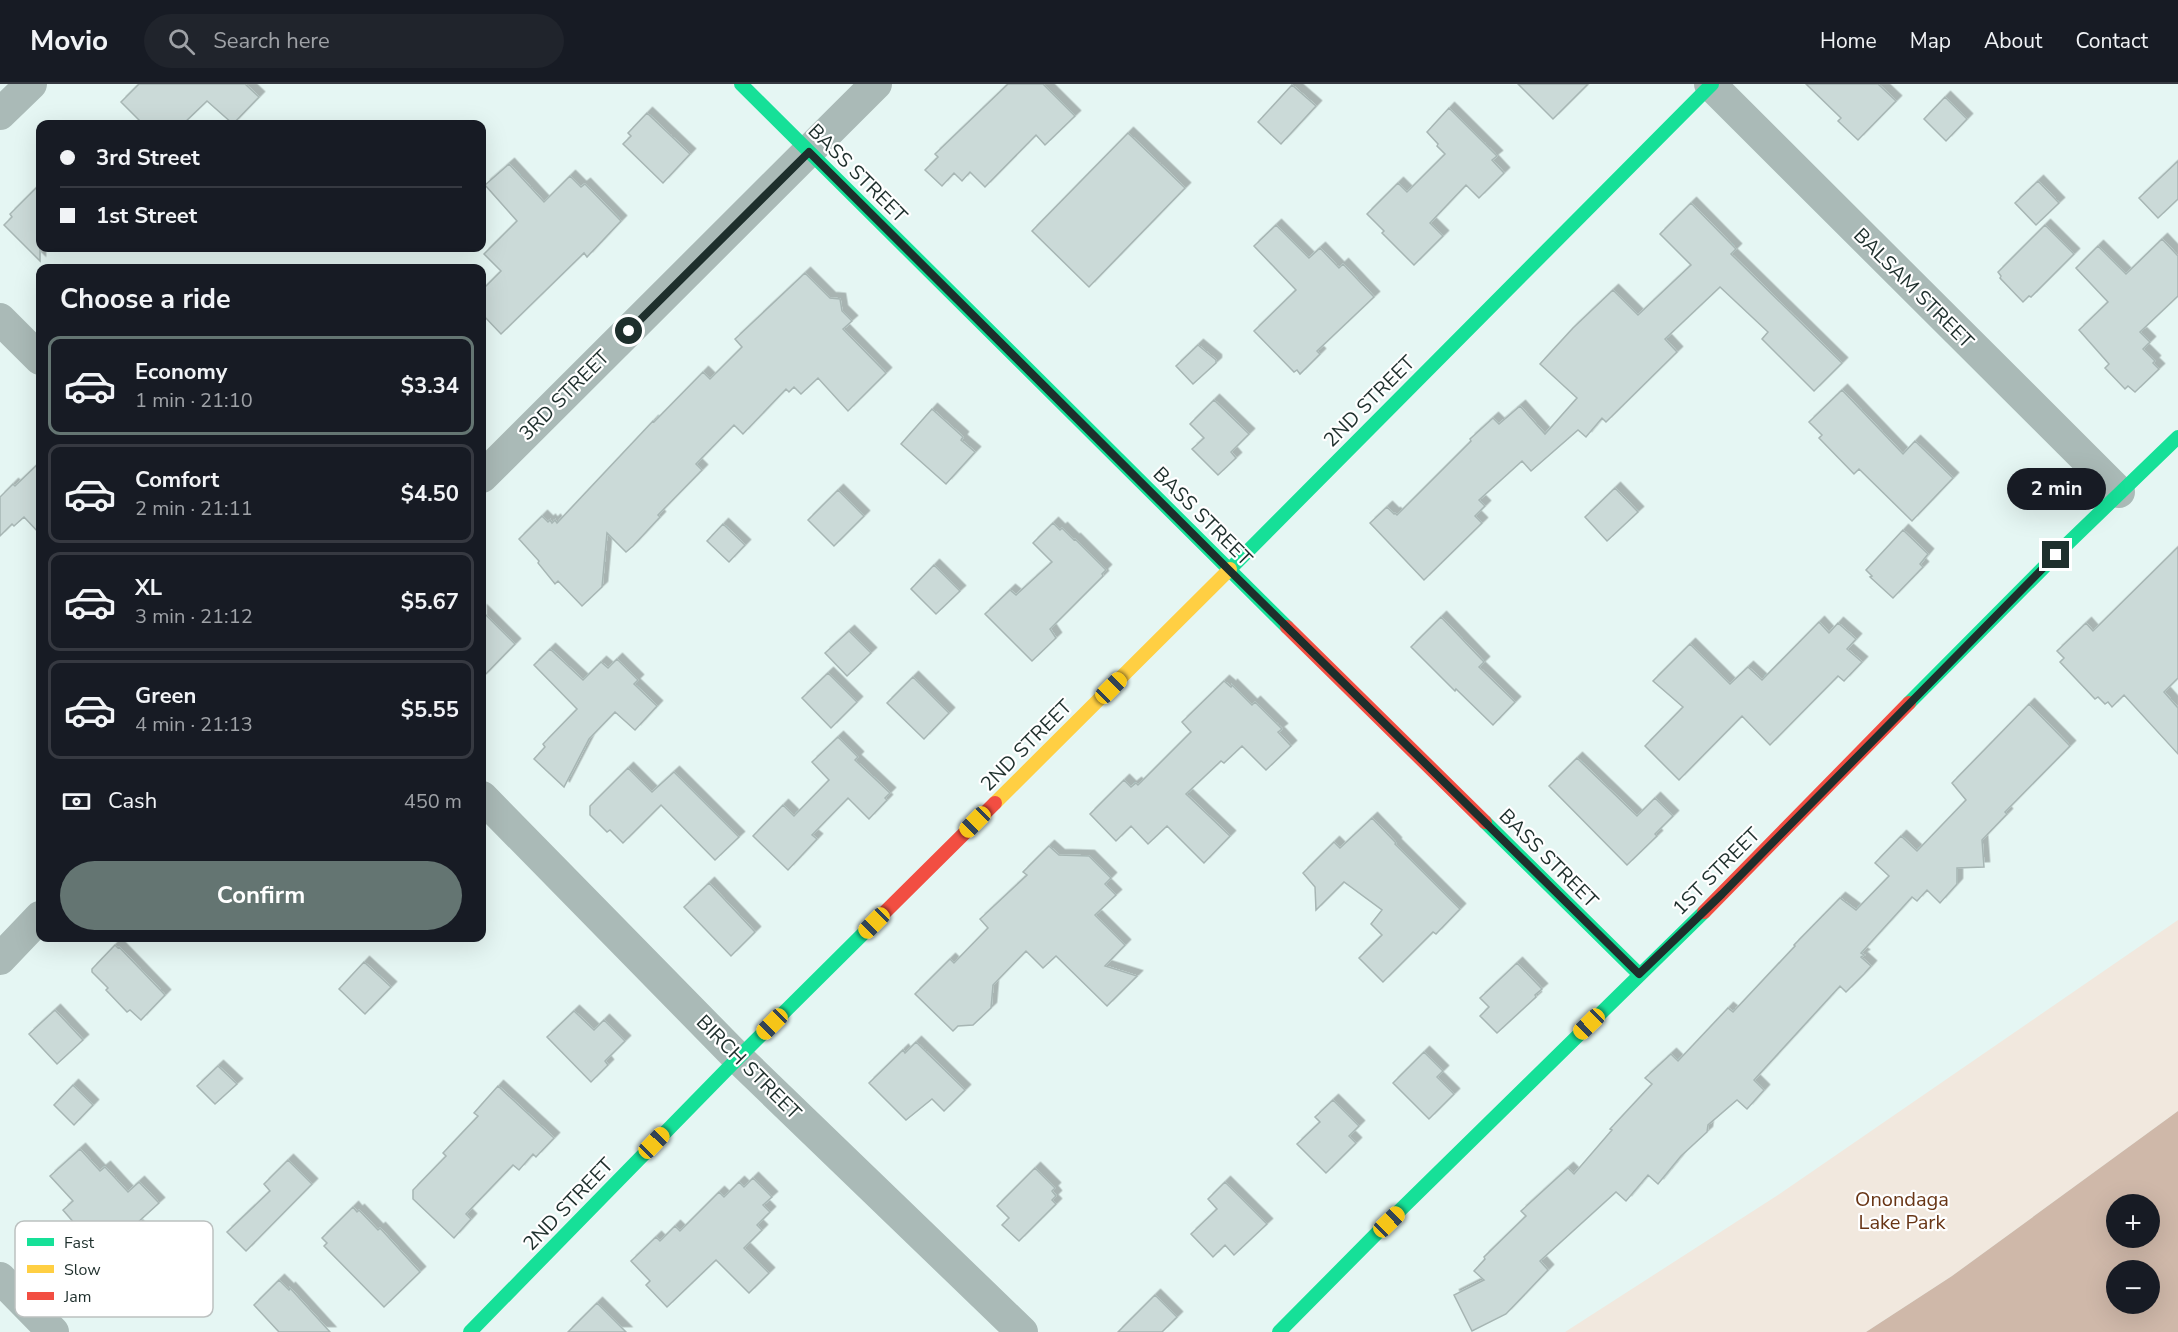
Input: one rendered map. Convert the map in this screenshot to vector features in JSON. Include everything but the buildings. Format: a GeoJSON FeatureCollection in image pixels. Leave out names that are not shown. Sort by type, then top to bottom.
{"type":"FeatureCollection","features":[{"type":"Feature","properties":{"kind":"street"},"geometry":{"type":"LineString","coordinates":[[0,114],[31,84]]}},
{"type":"Feature","properties":{"kind":"street","name":"BASS STREET"},"geometry":{"type":"LineString","coordinates":[[741,84],[1639,974]]}},
{"type":"Feature","properties":{"kind":"street","name":"3RD STREET"},"geometry":{"type":"LineString","coordinates":[[486,473],[876,84]]}},
{"type":"Feature","properties":{"kind":"street","name":"BALSAM STREET"},"geometry":{"type":"LineString","coordinates":[[1711,84],[2119,492]]}},
{"type":"Feature","properties":{"kind":"street","name":"2ND STREET"},"geometry":{"type":"LineString","coordinates":[[470,1332],[738,1058],[1229,570],[1711,84]]}},
{"type":"Feature","properties":{"kind":"street"},"geometry":{"type":"LineString","coordinates":[[0,319],[36,354]]}},
{"type":"Feature","properties":{"kind":"street","name":"1ST STREET"},"geometry":{"type":"LineString","coordinates":[[1279,1332],[1722,894],[2119,492],[2178,437]]}},
{"type":"Feature","properties":{"kind":"street","name":"BIRCH STREET"},"geometry":{"type":"LineString","coordinates":[[486,801],[738,1058],[1022,1332]]}},
{"type":"Feature","properties":{"kind":"street"},"geometry":{"type":"LineString","coordinates":[[0,959],[36,921]]}},
{"type":"Feature","properties":{"kind":"street"},"geometry":{"type":"LineString","coordinates":[[0,1278],[15,1293]]}},
{"type":"Feature","properties":{"kind":"street"},"geometry":{"type":"LineString","coordinates":[[39,1317],[54,1332]]}},
{"type":"Feature","properties":{"kind":"green space","name":"Onondaga Lake Park"},"geometry":{"type":"Polygon","coordinates":[[[2178,920],[2178,1111],[1952,1276],[1866,1332],[1565,1332],[1778,1195],[2178,920]]]}},
{"type":"Feature","properties":{"kind":"shaded area"},"geometry":{"type":"Polygon","coordinates":[[[2178,1111],[2178,1332],[1866,1332],[1952,1276],[2178,1111]]]}},
{"type":"Feature","properties":{"kind":"traffic: fast"},"geometry":{"type":"LineString","coordinates":[[741,84],[1287,627]]}},
{"type":"Feature","properties":{"kind":"traffic: fast"},"geometry":{"type":"LineString","coordinates":[[1230,569],[1712,84]]}},
{"type":"Feature","properties":{"kind":"traffic: fast"},"geometry":{"type":"LineString","coordinates":[[1909,703],[2062,549],[2178,437]]}},
{"type":"Feature","properties":{"kind":"traffic: fast"},"geometry":{"type":"LineString","coordinates":[[1485,822],[1639,974]]}},
{"type":"Feature","properties":{"kind":"traffic: fast"},"geometry":{"type":"LineString","coordinates":[[1279,1332],[1704,912]]}},
{"type":"Feature","properties":{"kind":"traffic: fast"},"geometry":{"type":"LineString","coordinates":[[470,1332],[738,1058],[881,916]]}},
{"type":"Feature","properties":{"kind":"traffic: slow"},"geometry":{"type":"LineString","coordinates":[[995,803],[1230,569]]}},
{"type":"Feature","properties":{"kind":"traffic: jam"},"geometry":{"type":"LineString","coordinates":[[1287,627],[1485,822]]}},
{"type":"Feature","properties":{"kind":"traffic: jam"},"geometry":{"type":"LineString","coordinates":[[1704,912],[1909,703]]}},
{"type":"Feature","properties":{"kind":"traffic: jam"},"geometry":{"type":"LineString","coordinates":[[881,916],[995,803]]}},
{"type":"Feature","properties":{"kind":"route"},"geometry":{"type":"LineString","coordinates":[[629,331],[809,152],[1639,974],[1722,894],[2056,555]]}}]}
